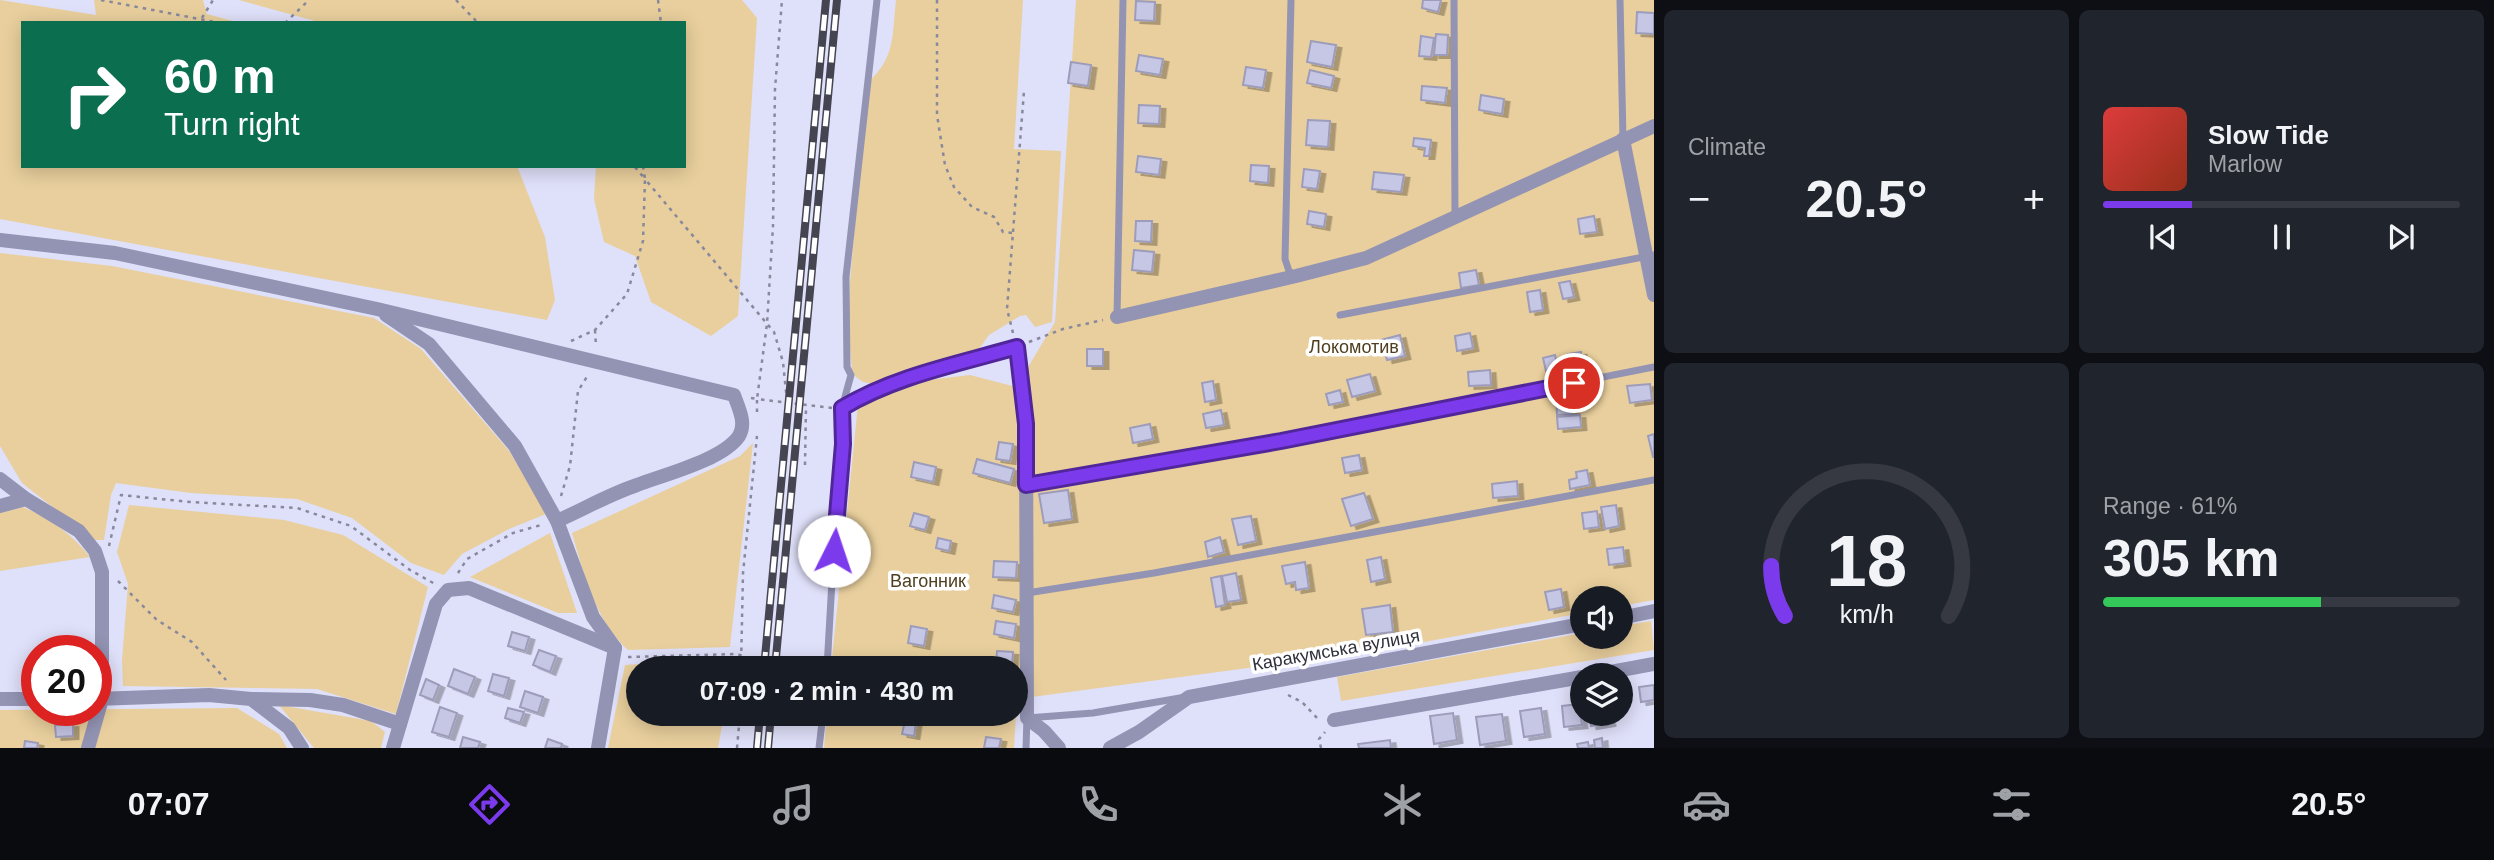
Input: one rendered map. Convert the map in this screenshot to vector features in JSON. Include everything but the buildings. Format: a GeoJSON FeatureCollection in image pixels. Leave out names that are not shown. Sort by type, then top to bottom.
{"type":"FeatureCollection","features":[{"type":"Feature","properties":{"kind":"street"},"geometry":{"type":"LineString","coordinates":[[1117,317],[1366,258],[1654,126]]}},
{"type":"Feature","properties":{"kind":"street"},"geometry":{"type":"LineString","coordinates":[[1623,139],[1651,255],[1654,295]]}},
{"type":"Feature","properties":{"kind":"street"},"geometry":{"type":"LineString","coordinates":[[0,240],[115,253],[377,309],[733,395],[742,419],[740,435],[727,449],[673,474],[635,485],[557,521]]}},
{"type":"Feature","properties":{"kind":"street"},"geometry":{"type":"LineString","coordinates":[[377,309],[429,344],[514,446],[557,521],[593,617],[615,648],[598,748]]}},
{"type":"Feature","properties":{"kind":"street"},"geometry":{"type":"LineString","coordinates":[[1017,347],[1026,424],[1027,656]]}},
{"type":"Feature","properties":{"kind":"street"},"geometry":{"type":"LineString","coordinates":[[0,480],[79,531],[95,551],[102,572],[101,635]]}},
{"type":"Feature","properties":{"kind":"street"},"geometry":{"type":"LineString","coordinates":[[0,506],[26,499]]}},
{"type":"Feature","properties":{"kind":"street"},"geometry":{"type":"LineString","coordinates":[[393,748],[436,604],[448,590],[469,588],[615,648]]}},
{"type":"Feature","properties":{"kind":"street"},"geometry":{"type":"LineString","coordinates":[[1633,615],[1654,611]]}},
{"type":"Feature","properties":{"kind":"street","name":"Каракумська вулиця"},"geometry":{"type":"LineString","coordinates":[[1110,748],[1139,732],[1189,697],[1570,626]]}},
{"type":"Feature","properties":{"kind":"street"},"geometry":{"type":"LineString","coordinates":[[1633,668],[1654,664]]}},
{"type":"Feature","properties":{"kind":"street"},"geometry":{"type":"LineString","coordinates":[[1328,722],[1570,679]]}},
{"type":"Feature","properties":{"kind":"street"},"geometry":{"type":"LineString","coordinates":[[112,699],[209,695],[310,700],[343,705],[400,724]]}},
{"type":"Feature","properties":{"kind":"street"},"geometry":{"type":"LineString","coordinates":[[0,699],[21,699]]}},
{"type":"Feature","properties":{"kind":"street"},"geometry":{"type":"LineString","coordinates":[[251,699],[289,728],[302,748]]}},
{"type":"Feature","properties":{"kind":"street"},"geometry":{"type":"LineString","coordinates":[[1028,719],[1059,748]]}},
{"type":"Feature","properties":{"kind":"street"},"geometry":{"type":"LineString","coordinates":[[88,748],[93,726]]}},
{"type":"Feature","properties":{"kind":"lane"},"geometry":{"type":"LineString","coordinates":[[828,656],[843,444],[842,408],[851,375],[847,367],[846,277],[877,0]]}},
{"type":"Feature","properties":{"kind":"lane"},"geometry":{"type":"LineString","coordinates":[[1117,317],[1123,0]]}},
{"type":"Feature","properties":{"kind":"lane"},"geometry":{"type":"LineString","coordinates":[[1291,0],[1285,259],[1289,271],[1296,276]]}},
{"type":"Feature","properties":{"kind":"lane"},"geometry":{"type":"LineString","coordinates":[[1454,0],[1455,219]]}},
{"type":"Feature","properties":{"kind":"lane"},"geometry":{"type":"LineString","coordinates":[[1620,0],[1623,139]]}},
{"type":"Feature","properties":{"kind":"lane"},"geometry":{"type":"LineString","coordinates":[[1340,315],[1651,255]]}},
{"type":"Feature","properties":{"kind":"lane"},"geometry":{"type":"LineString","coordinates":[[842,408],[865,394],[930,371],[1017,347]]}},
{"type":"Feature","properties":{"kind":"lane"},"geometry":{"type":"LineString","coordinates":[[1026,485],[1281,441],[1654,367]]}},
{"type":"Feature","properties":{"kind":"lane"},"geometry":{"type":"LineString","coordinates":[[1026,593],[1154,573],[1654,480]]}},
{"type":"Feature","properties":{"kind":"lane"},"geometry":{"type":"LineString","coordinates":[[1028,718],[1093,713],[1189,697]]}},
{"type":"Feature","properties":{"kind":"lane"},"geometry":{"type":"LineString","coordinates":[[819,748],[822,726]]}},
{"type":"Feature","properties":{"kind":"lane"},"geometry":{"type":"LineString","coordinates":[[1026,748],[1027,726]]}},
{"type":"Feature","properties":{"kind":"path"},"geometry":{"type":"LineString","coordinates":[[101,0],[211,21]]}},
{"type":"Feature","properties":{"kind":"path"},"geometry":{"type":"LineString","coordinates":[[202,19],[213,0]]}},
{"type":"Feature","properties":{"kind":"path"},"geometry":{"type":"LineString","coordinates":[[287,21],[309,0]]}},
{"type":"Feature","properties":{"kind":"path"},"geometry":{"type":"LineString","coordinates":[[456,0],[476,21]]}},
{"type":"Feature","properties":{"kind":"path"},"geometry":{"type":"LineString","coordinates":[[659,0],[661,21]]}},
{"type":"Feature","properties":{"kind":"path"},"geometry":{"type":"LineString","coordinates":[[757,423],[773,226],[775,89],[782,0]]}},
{"type":"Feature","properties":{"kind":"path"},"geometry":{"type":"LineString","coordinates":[[937,0],[937,115],[945,165],[954,187],[972,207],[994,217],[1003,232],[1013,233]]}},
{"type":"Feature","properties":{"kind":"path"},"geometry":{"type":"LineString","coordinates":[[1024,91],[1007,309],[1017,347],[1063,329],[1117,317]]}},
{"type":"Feature","properties":{"kind":"path"},"geometry":{"type":"LineString","coordinates":[[636,168],[774,332],[783,362],[787,403]]}},
{"type":"Feature","properties":{"kind":"path"},"geometry":{"type":"LineString","coordinates":[[549,350],[595,330],[627,294],[643,241],[643,168]]}},
{"type":"Feature","properties":{"kind":"path"},"geometry":{"type":"LineString","coordinates":[[95,551],[110,545],[121,495],[297,508],[351,526],[410,570],[448,590],[467,558],[513,533],[557,521],[570,466],[578,391],[596,362],[595,330]]}},
{"type":"Feature","properties":{"kind":"path"},"geometry":{"type":"LineString","coordinates":[[733,395],[826,409],[842,408]]}},
{"type":"Feature","properties":{"kind":"path"},"geometry":{"type":"LineString","coordinates":[[805,465],[806,406]]}},
{"type":"Feature","properties":{"kind":"path"},"geometry":{"type":"LineString","coordinates":[[615,648],[622,657],[741,655],[743,573],[757,435]]}},
{"type":"Feature","properties":{"kind":"path"},"geometry":{"type":"LineString","coordinates":[[112,573],[157,620],[192,642],[231,684]]}},
{"type":"Feature","properties":{"kind":"path"},"geometry":{"type":"LineString","coordinates":[[1284,693],[1302,702],[1328,722]]}},
{"type":"Feature","properties":{"kind":"path"},"geometry":{"type":"LineString","coordinates":[[737,748],[739,726]]}},
{"type":"Feature","properties":{"kind":"green space"},"geometry":{"type":"Polygon","coordinates":[[[0,0],[96,15],[94,0],[203,0],[207,14],[233,21],[21,21],[21,168],[518,168],[545,237],[555,300],[547,320],[0,219],[0,0]]]}},
{"type":"Feature","properties":{"kind":"green space"},"geometry":{"type":"Polygon","coordinates":[[[239,0],[742,0],[757,18],[738,316],[711,336],[651,302],[635,256],[604,242],[594,199],[596,168],[686,168],[686,21],[315,21],[239,0]]]}},
{"type":"Feature","properties":{"kind":"green space"},"geometry":{"type":"Polygon","coordinates":[[[896,0],[1023,0],[1014,149],[1061,151],[1052,322],[1035,327],[1026,315],[1020,316],[989,335],[974,356],[913,369],[874,384],[863,382],[852,371],[849,333],[850,282],[867,83],[888,55],[896,0]]]}},
{"type":"Feature","properties":{"kind":"green space","name":"Локомотив"},"geometry":{"type":"Polygon","coordinates":[[[1076,0],[1654,0],[1654,600],[1633,604],[1633,586],[1570,586],[1570,615],[1375,651],[1028,698],[1028,656],[832,656],[858,405],[912,382],[970,375],[1016,387],[1055,322],[1076,0]]]}},
{"type":"Feature","properties":{"kind":"green space"},"geometry":{"type":"Polygon","coordinates":[[[0,253],[112,266],[374,318],[421,349],[510,452],[546,514],[509,529],[462,554],[444,575],[411,563],[352,518],[297,499],[191,493],[116,483],[111,495],[104,540],[95,540],[22,483],[0,446],[0,253]]]}},
{"type":"Feature","properties":{"kind":"green space"},"geometry":{"type":"Polygon","coordinates":[[[753,443],[730,647],[628,650],[599,611],[586,581],[572,533],[740,456],[753,443]]]}},
{"type":"Feature","properties":{"kind":"green space"},"geometry":{"type":"Polygon","coordinates":[[[129,505],[284,520],[343,535],[428,587],[396,714],[317,689],[123,686],[122,660],[128,584],[117,552],[129,505]]]}},
{"type":"Feature","properties":{"kind":"green space"},"geometry":{"type":"Polygon","coordinates":[[[23,507],[60,527],[90,557],[0,571],[0,513],[23,507]]]}},
{"type":"Feature","properties":{"kind":"green space"},"geometry":{"type":"Polygon","coordinates":[[[550,533],[577,613],[558,613],[470,577],[550,533]]]}},
{"type":"Feature","properties":{"kind":"green space"},"geometry":{"type":"Polygon","coordinates":[[[1651,621],[1654,650],[1341,701],[1337,677],[1570,635],[1570,649],[1633,649],[1633,624],[1651,621]]]}},
{"type":"Feature","properties":{"kind":"green space"},"geometry":{"type":"Polygon","coordinates":[[[625,665],[626,726],[722,726],[718,748],[608,748],[625,665]]]}},
{"type":"Feature","properties":{"kind":"green space"},"geometry":{"type":"Polygon","coordinates":[[[279,705],[371,721],[385,732],[381,748],[314,748],[279,705]]]}},
{"type":"Feature","properties":{"kind":"green space"},"geometry":{"type":"Polygon","coordinates":[[[237,708],[279,734],[287,748],[0,748],[0,710],[21,710],[21,726],[112,726],[112,709],[237,708]]]}},
{"type":"Feature","properties":{"kind":"green space"},"geometry":{"type":"Polygon","coordinates":[[[826,726],[1015,726],[1014,748],[824,748],[826,726]]]}},
{"type":"Feature","properties":{"kind":"railway"},"geometry":{"type":"LineString","coordinates":[[765,656],[826,0]]}},
{"type":"Feature","properties":{"kind":"railway"},"geometry":{"type":"LineString","coordinates":[[776,656],[837,0]]}},
{"type":"Feature","properties":{"kind":"railway"},"geometry":{"type":"LineString","coordinates":[[757,748],[759,726]]}},
{"type":"Feature","properties":{"kind":"railway"},"geometry":{"type":"LineString","coordinates":[[768,748],[770,726]]}},
{"type":"Feature","properties":{"kind":"route"},"geometry":{"type":"LineString","coordinates":[[834,551],[843,444],[842,408],[865,394],[930,371],[1017,347],[1026,424],[1026,485],[1281,441],[1574,383]]}},
{"type":"Feature","properties":{"kind":"park label","name":"Вагонник"},"geometry":{"type":"Point","coordinates":[928,581]}}]}
